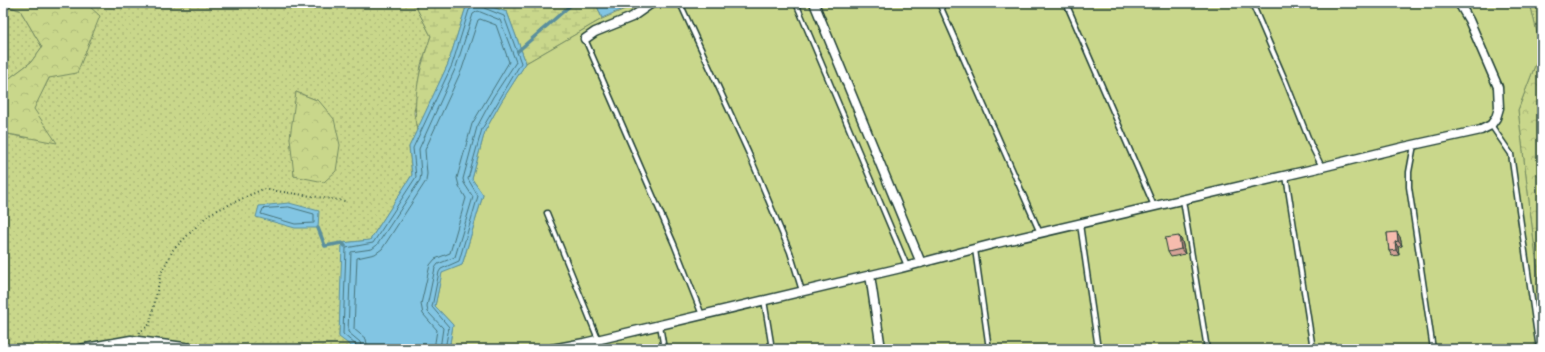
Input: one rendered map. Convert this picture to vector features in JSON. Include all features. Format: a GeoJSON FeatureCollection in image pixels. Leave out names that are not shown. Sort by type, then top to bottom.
{"type":"FeatureCollection","features":[{"type":"Feature","properties":{"kind":"street"},"geometry":{"type":"LineString","coordinates":[[585,39],[594,32],[632,17],[652,3]]}},
{"type":"Feature","properties":{"kind":"street"},"geometry":{"type":"LineString","coordinates":[[814,3],[921,263]]}},
{"type":"Feature","properties":{"kind":"street"},"geometry":{"type":"LineString","coordinates":[[552,349],[921,263],[1040,233],[1286,176],[1414,144],[1476,131],[1491,125],[1496,118],[1499,108],[1498,87],[1469,20],[1459,3]]}},
{"type":"Feature","properties":{"kind":"street"},"geometry":{"type":"LineString","coordinates":[[870,275],[881,349]]}},
{"type":"Feature","properties":{"kind":"street"},"geometry":{"type":"LineString","coordinates":[[80,349],[131,340],[199,349]]}},
{"type":"Feature","properties":{"kind":"lane"},"geometry":{"type":"LineString","coordinates":[[680,3],[752,161],[790,252],[802,291]]}},
{"type":"Feature","properties":{"kind":"lane"},"geometry":{"type":"LineString","coordinates":[[796,3],[907,266]]}},
{"type":"Feature","properties":{"kind":"lane"},"geometry":{"type":"LineString","coordinates":[[939,3],[1040,233]]}},
{"type":"Feature","properties":{"kind":"lane"},"geometry":{"type":"LineString","coordinates":[[1066,3],[1154,206]]}},
{"type":"Feature","properties":{"kind":"lane"},"geometry":{"type":"LineString","coordinates":[[1252,3],[1308,138],[1322,167]]}},
{"type":"Feature","properties":{"kind":"lane"},"geometry":{"type":"LineString","coordinates":[[585,39],[674,244],[702,315]]}},
{"type":"Feature","properties":{"kind":"lane"},"geometry":{"type":"LineString","coordinates":[[1491,125],[1511,154],[1539,349]]}},
{"type":"Feature","properties":{"kind":"lane"},"geometry":{"type":"LineString","coordinates":[[1414,144],[1409,172],[1409,187],[1433,349]]}},
{"type":"Feature","properties":{"kind":"lane"},"geometry":{"type":"LineString","coordinates":[[1286,176],[1313,349]]}},
{"type":"Feature","properties":{"kind":"lane"},"geometry":{"type":"LineString","coordinates":[[1183,200],[1207,349]]}},
{"type":"Feature","properties":{"kind":"lane"},"geometry":{"type":"LineString","coordinates":[[547,212],[598,339]]}},
{"type":"Feature","properties":{"kind":"lane"},"geometry":{"type":"LineString","coordinates":[[1080,224],[1098,349]]}},
{"type":"Feature","properties":{"kind":"lane"},"geometry":{"type":"LineString","coordinates":[[975,249],[989,349]]}},
{"type":"Feature","properties":{"kind":"lane"},"geometry":{"type":"LineString","coordinates":[[764,300],[772,349]]}},
{"type":"Feature","properties":{"kind":"lane"},"geometry":{"type":"LineString","coordinates":[[660,325],[664,349]]}},
{"type":"Feature","properties":{"kind":"path"},"geometry":{"type":"LineString","coordinates":[[131,340],[150,324],[161,273],[174,250],[209,214],[263,189],[345,201]]}},
{"type":"Feature","properties":{"kind":"green space"},"geometry":{"type":"Polygon","coordinates":[[[3,3],[89,3],[88,5],[100,16],[77,73],[49,78],[34,109],[57,143],[3,133],[3,83],[31,62],[42,47],[20,10],[3,5],[3,3]]]}},
{"type":"Feature","properties":{"kind":"green space"},"geometry":{"type":"Polygon","coordinates":[[[89,3],[414,3],[431,36],[421,65],[414,113],[417,131],[409,147],[412,175],[370,240],[343,243],[339,336],[355,349],[3,349],[3,133],[26,138],[33,109],[89,3]],[[296,92],[294,176],[309,178],[319,101],[296,92]]]}},
{"type":"Feature","properties":{"kind":"green space"},"geometry":{"type":"Polygon","coordinates":[[[414,3],[476,3],[466,7],[448,64],[417,131],[416,95],[423,59],[431,36],[414,3]]]}},
{"type":"Feature","properties":{"kind":"green space"},"geometry":{"type":"Polygon","coordinates":[[[480,3],[596,3],[602,19],[526,63],[507,12],[480,3]]]}},
{"type":"Feature","properties":{"kind":"green space"},"geometry":{"type":"Polygon","coordinates":[[[634,3],[1530,3],[1541,50],[1518,110],[1542,309],[1542,349],[449,349],[453,325],[435,306],[442,272],[462,265],[483,195],[472,179],[485,131],[501,102],[526,63],[602,19],[632,6],[634,3]]]}},
{"type":"Feature","properties":{"kind":"green space"},"geometry":{"type":"Polygon","coordinates":[[[1530,3],[1542,3],[1542,309],[1518,110],[1541,50],[1530,3]]]}},
{"type":"Feature","properties":{"kind":"green space"},"geometry":{"type":"Polygon","coordinates":[[[3,5],[20,10],[42,47],[31,62],[3,83],[3,5]]]}},
{"type":"Feature","properties":{"kind":"green space"},"geometry":{"type":"Polygon","coordinates":[[[296,92],[319,101],[334,119],[340,145],[336,171],[324,182],[294,176],[290,138],[296,92]]]}},
{"type":"Feature","properties":{"kind":"water"},"geometry":{"type":"Polygon","coordinates":[[[476,3],[507,12],[526,63],[501,102],[485,131],[472,179],[483,195],[462,265],[442,273],[435,306],[453,325],[449,349],[355,349],[339,337],[342,243],[370,240],[412,175],[409,147],[448,64],[466,7],[476,3]]]}},
{"type":"Feature","properties":{"kind":"water"},"geometry":{"type":"Polygon","coordinates":[[[596,3],[634,3],[602,18],[596,3]]]}},
{"type":"Feature","properties":{"kind":"water"},"geometry":{"type":"Polygon","coordinates":[[[289,203],[319,211],[318,228],[295,228],[256,217],[259,206],[289,203]]]}},
{"type":"Feature","properties":{"kind":"building"},"geometry":{"type":"Polygon","coordinates":[[[1397,232],[1398,241],[1395,242],[1396,250],[1389,251],[1387,233],[1397,232]]]}},
{"type":"Feature","properties":{"kind":"building"},"geometry":{"type":"Polygon","coordinates":[[[1179,236],[1181,249],[1168,252],[1165,238],[1179,236]]]}},
{"type":"Feature","properties":{"kind":"building"},"geometry":{"type":"Polygon","coordinates":[[[1088,347],[1088,349],[1076,349],[1076,348],[1088,347]]]}},
{"type":"Feature","properties":{"kind":"waterway"},"geometry":{"type":"LineString","coordinates":[[518,51],[573,3]]}},
{"type":"Feature","properties":{"kind":"waterway"},"geometry":{"type":"LineString","coordinates":[[318,228],[325,246],[342,243],[345,246]]}}]}
